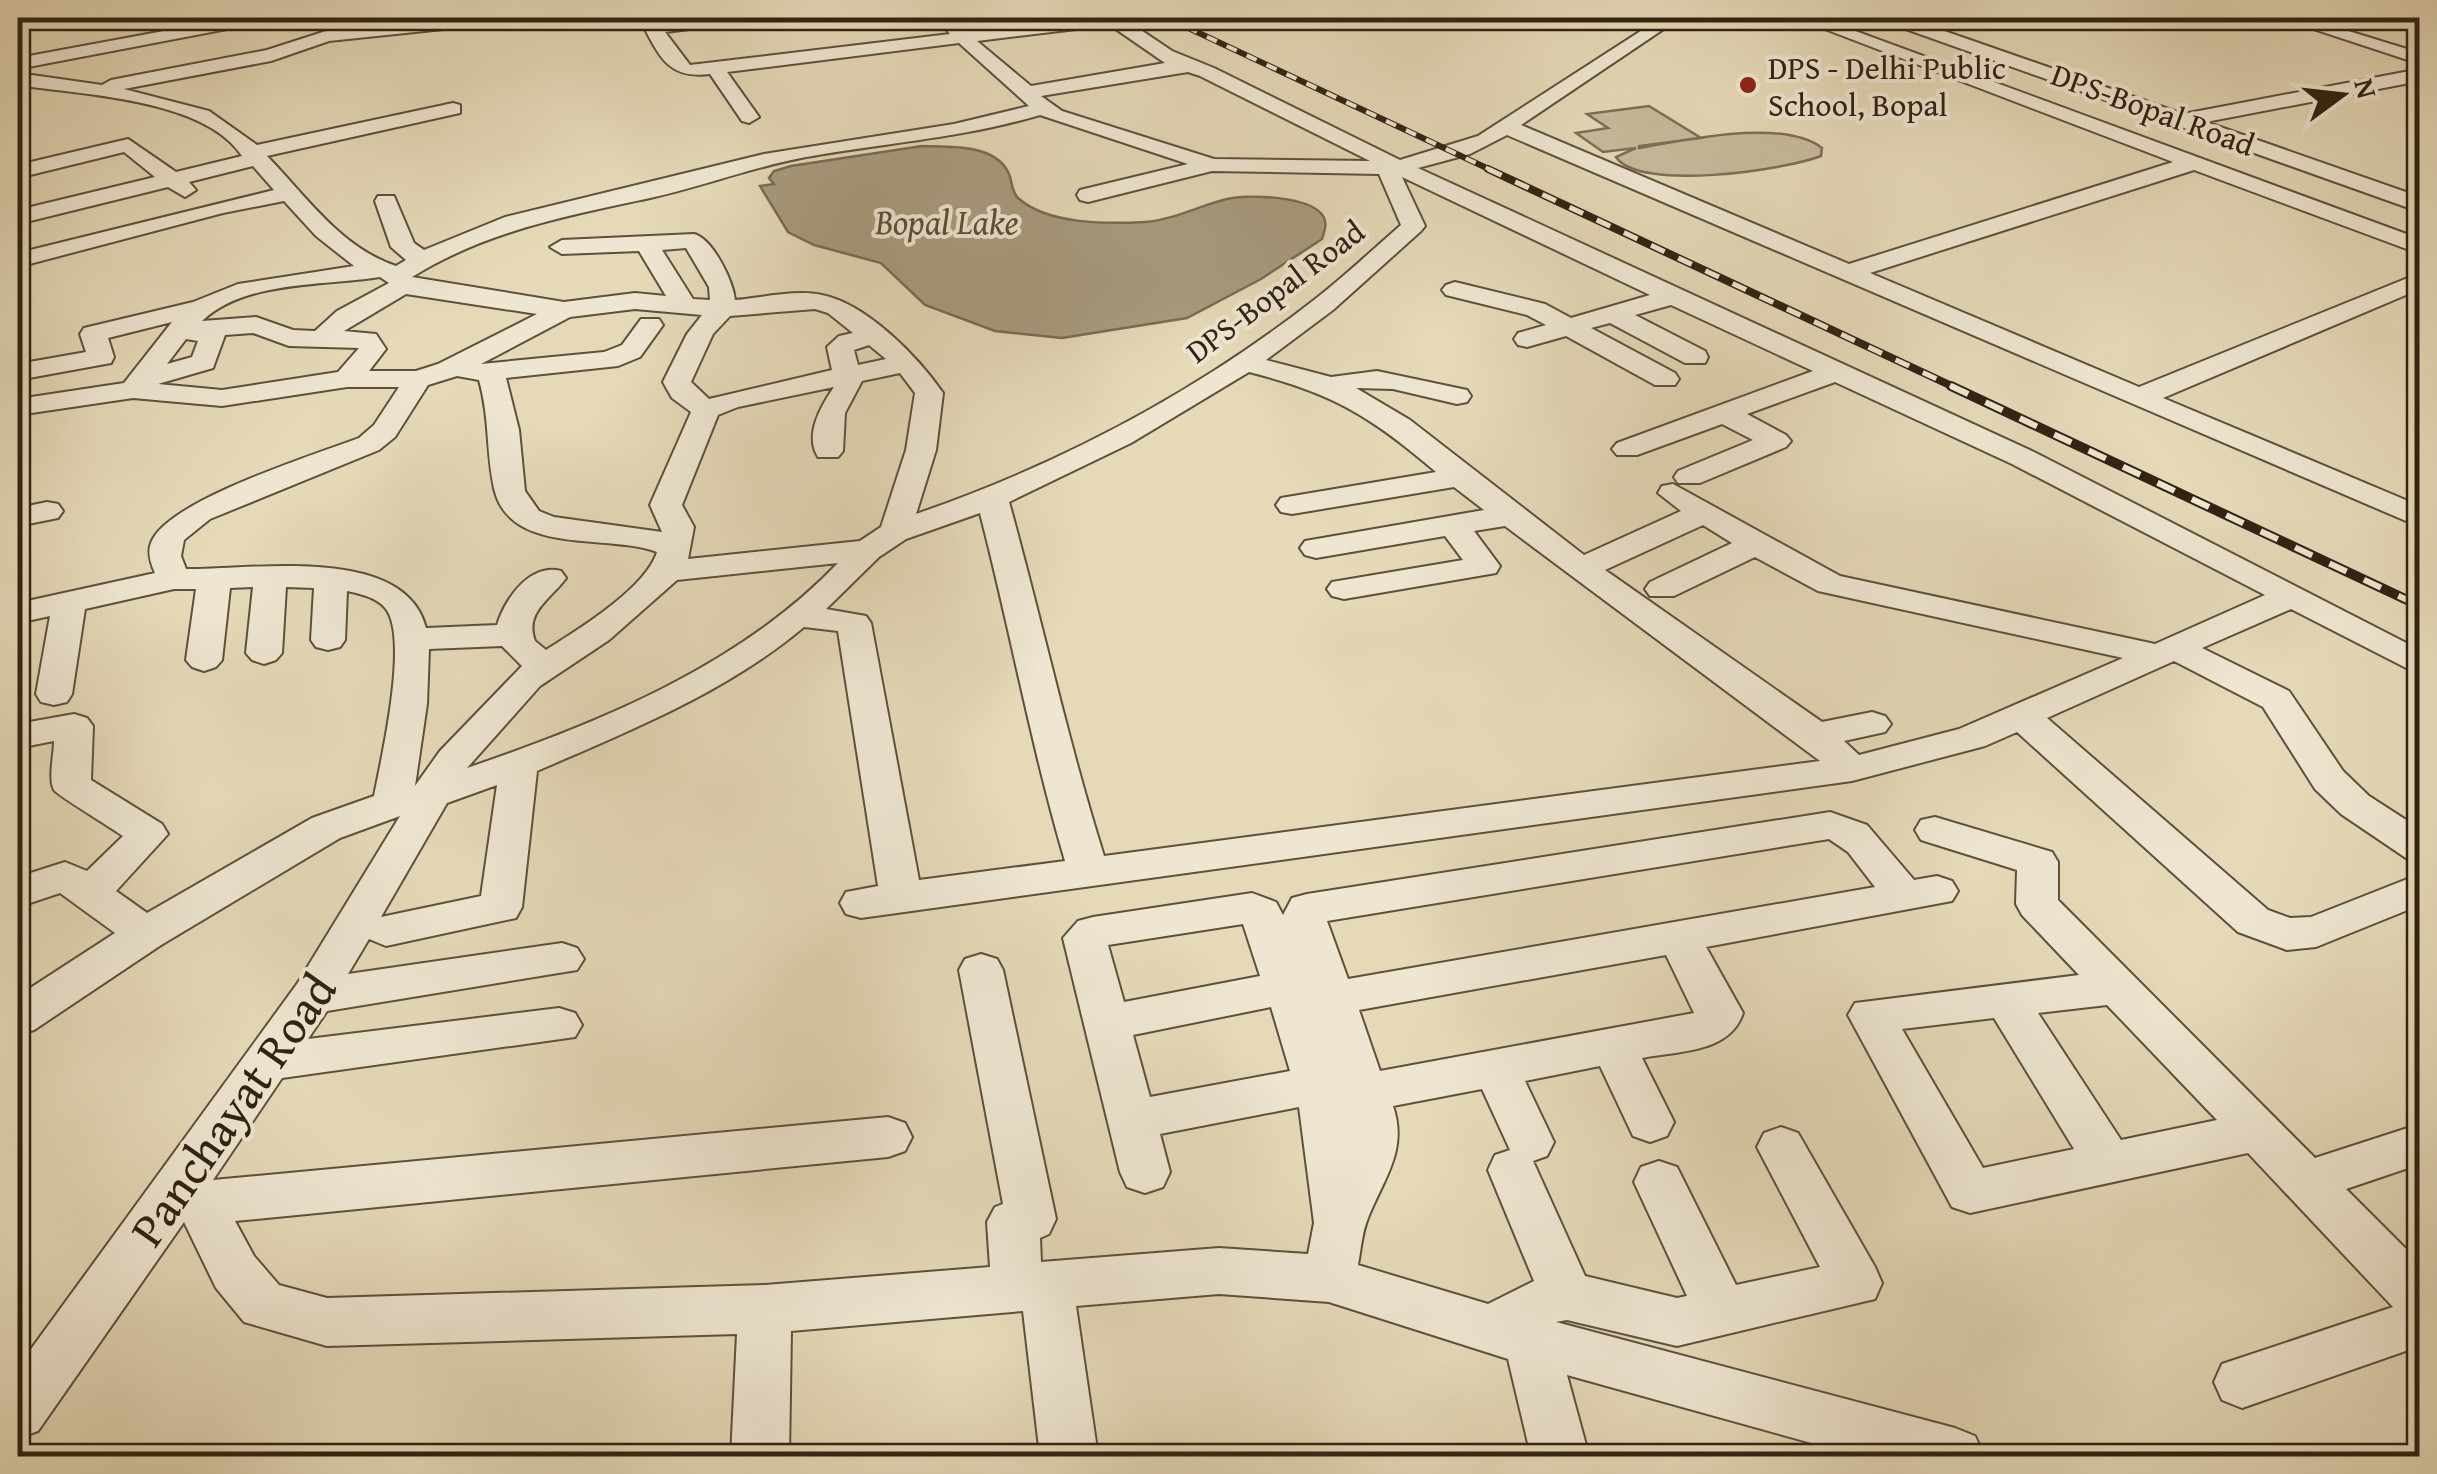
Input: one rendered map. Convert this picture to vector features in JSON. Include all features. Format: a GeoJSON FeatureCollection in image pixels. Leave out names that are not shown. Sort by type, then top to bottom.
{"type":"FeatureCollection","features":[{"type":"Feature","properties":{"kind":"street"},"geometry":{"type":"LineString","coordinates":[[18,64],[259,18]]}},
{"type":"Feature","properties":{"kind":"street"},"geometry":{"type":"LineString","coordinates":[[89,91],[272,55],[326,36],[501,18]]}},
{"type":"Feature","properties":{"kind":"street"},"geometry":{"type":"LineString","coordinates":[[650,23],[741,18]]}},
{"type":"Feature","properties":{"kind":"street"},"geometry":{"type":"LineString","coordinates":[[946,18],[1034,100],[1212,165]]}},
{"type":"Feature","properties":{"kind":"street"},"geometry":{"type":"LineString","coordinates":[[721,76],[962,37],[1111,18],[1140,35],[1155,52],[1397,167],[1437,213],[1673,296],[2152,522],[2420,664]]}},
{"type":"Feature","properties":{"kind":"street"},"geometry":{"type":"LineString","coordinates":[[1088,195],[1212,165],[1397,167],[1463,150],[1672,18]]}},
{"type":"Feature","properties":{"kind":"street","name":"DPS-Bopal Road"},"geometry":{"type":"LineString","coordinates":[[1805,18],[2420,247]]}},
{"type":"Feature","properties":{"kind":"street"},"geometry":{"type":"LineString","coordinates":[[1892,18],[2420,205]]}},
{"type":"Feature","properties":{"kind":"street"},"geometry":{"type":"LineString","coordinates":[[2289,18],[2420,60]]}},
{"type":"Feature","properties":{"kind":"street"},"geometry":{"type":"LineString","coordinates":[[650,23],[677,50],[680,68],[721,76],[776,76]]}},
{"type":"Feature","properties":{"kind":"street"},"geometry":{"type":"LineString","coordinates":[[108,26],[172,74]]}},
{"type":"Feature","properties":{"kind":"street"},"geometry":{"type":"LineString","coordinates":[[1023,48],[1140,35]]}},
{"type":"Feature","properties":{"kind":"street"},"geometry":{"type":"LineString","coordinates":[[1108,58],[1155,52]]}},
{"type":"Feature","properties":{"kind":"street"},"geometry":{"type":"LineString","coordinates":[[321,339],[393,277],[421,259],[476,232],[520,218],[675,186],[773,158],[986,124],[1034,100],[1189,66]]}},
{"type":"Feature","properties":{"kind":"street"},"geometry":{"type":"LineString","coordinates":[[2183,120],[2420,75]]}},
{"type":"Feature","properties":{"kind":"street"},"geometry":{"type":"LineString","coordinates":[[721,76],[749,108]]}},
{"type":"Feature","properties":{"kind":"street"},"geometry":{"type":"LineString","coordinates":[[18,78],[157,102],[217,122],[275,175],[321,230],[393,277]]}},
{"type":"Feature","properties":{"kind":"street"},"geometry":{"type":"LineString","coordinates":[[18,217],[453,109]]}},
{"type":"Feature","properties":{"kind":"street"},"geometry":{"type":"LineString","coordinates":[[1505,126],[2420,518]]}},
{"type":"Feature","properties":{"kind":"street"},"geometry":{"type":"LineString","coordinates":[[352,131],[377,153]]}},
{"type":"Feature","properties":{"kind":"street"},"geometry":{"type":"LineString","coordinates":[[18,171],[128,145],[211,210]]}},
{"type":"Feature","properties":{"kind":"street"},"geometry":{"type":"LineString","coordinates":[[1850,272],[2197,162]]}},
{"type":"Feature","properties":{"kind":"street","name":"DPS-Bopal Road"},"geometry":{"type":"LineString","coordinates":[[882,541],[992,498],[1122,436],[1245,363],[1437,213],[1390,174],[1397,167]]}},
{"type":"Feature","properties":{"kind":"street"},"geometry":{"type":"LineString","coordinates":[[18,260],[288,194]]}},
{"type":"Feature","properties":{"kind":"street"},"geometry":{"type":"LineString","coordinates":[[386,201],[403,247],[421,259]]}},
{"type":"Feature","properties":{"kind":"street"},"geometry":{"type":"LineString","coordinates":[[646,240],[686,307]]}},
{"type":"Feature","properties":{"kind":"street"},"geometry":{"type":"LineString","coordinates":[[562,247],[646,240],[694,241],[721,287],[723,309]]}},
{"type":"Feature","properties":{"kind":"street"},"geometry":{"type":"LineString","coordinates":[[18,372],[101,357],[94,334],[231,295],[285,284],[393,277],[564,310],[635,301],[723,309],[816,301],[837,308],[874,336],[907,363],[929,393],[921,450],[882,541],[751,654],[673,698],[519,764],[326,828],[146,934],[18,1018]]}},
{"type":"Feature","properties":{"kind":"street"},"geometry":{"type":"LineString","coordinates":[[2138,398],[2420,280]]}},
{"type":"Feature","properties":{"kind":"street"},"geometry":{"type":"LineString","coordinates":[[1455,290],[1536,309],[1665,379]]}},
{"type":"Feature","properties":{"kind":"street"},"geometry":{"type":"LineString","coordinates":[[1527,339],[1673,296]]}},
{"type":"Feature","properties":{"kind":"street"},"geometry":{"type":"LineString","coordinates":[[183,330],[202,306]]}},
{"type":"Feature","properties":{"kind":"street"},"geometry":{"type":"LineString","coordinates":[[706,410],[682,392],[677,382],[690,360],[697,334],[723,309]]}},
{"type":"Feature","properties":{"kind":"street"},"geometry":{"type":"LineString","coordinates":[[174,579],[163,559],[164,544],[199,512],[368,444],[385,430],[425,377],[564,310]]}},
{"type":"Feature","properties":{"kind":"street"},"geometry":{"type":"LineString","coordinates":[[1613,314],[1695,357]]}},
{"type":"Feature","properties":{"kind":"street"},"geometry":{"type":"LineString","coordinates":[[183,330],[256,325],[290,338],[367,340],[373,349],[349,396],[268,410]]}},
{"type":"Feature","properties":{"kind":"street"},"geometry":{"type":"LineString","coordinates":[[18,390],[143,379],[222,398],[361,379],[608,360],[630,351],[650,325]]}},
{"type":"Feature","properties":{"kind":"street"},"geometry":{"type":"LineString","coordinates":[[18,406],[203,362],[213,337],[183,330]]}},
{"type":"Feature","properties":{"kind":"street"},"geometry":{"type":"LineString","coordinates":[[828,450],[831,413],[849,384],[842,344],[874,336]]}},
{"type":"Feature","properties":{"kind":"street"},"geometry":{"type":"LineString","coordinates":[[671,559],[678,527],[666,504],[706,410],[730,400],[907,363]]}},
{"type":"Feature","properties":{"kind":"street"},"geometry":{"type":"LineString","coordinates":[[1245,363],[1282,370],[1330,387],[1400,426],[1460,477],[1815,736],[1852,769]]}},
{"type":"Feature","properties":{"kind":"street"},"geometry":{"type":"LineString","coordinates":[[491,370],[501,406],[508,489],[514,508],[526,519],[544,526],[635,534],[671,559],[882,541]]}},
{"type":"Feature","properties":{"kind":"street"},"geometry":{"type":"LineString","coordinates":[[1627,449],[1836,372]]}},
{"type":"Feature","properties":{"kind":"street"},"geometry":{"type":"LineString","coordinates":[[1330,387],[1346,378],[1374,378],[1457,396]]}},
{"type":"Feature","properties":{"kind":"street"},"geometry":{"type":"LineString","coordinates":[[1723,413],[1776,441],[1681,485],[1706,512],[1830,584],[1870,596],[2163,650],[2276,699],[2329,780],[2355,804],[2420,848]]}},
{"type":"Feature","properties":{"kind":"street"},"geometry":{"type":"LineString","coordinates":[[1292,505],[1460,477]]}},
{"type":"Feature","properties":{"kind":"street"},"geometry":{"type":"LineString","coordinates":[[992,498],[1026,626],[1054,758],[1088,870]]}},
{"type":"Feature","properties":{"kind":"street"},"geometry":{"type":"LineString","coordinates":[[1580,568],[1706,512]]}},
{"type":"Feature","properties":{"kind":"street"},"geometry":{"type":"LineString","coordinates":[[1316,548],[1512,515]]}},
{"type":"Feature","properties":{"kind":"street"},"geometry":{"type":"LineString","coordinates":[[1344,590],[1484,566],[1453,524]]}},
{"type":"Feature","properties":{"kind":"street"},"geometry":{"type":"LineString","coordinates":[[1662,589],[1756,543]]}},
{"type":"Feature","properties":{"kind":"street","name":"Panchayat Road"},"geometry":{"type":"LineString","coordinates":[[18,1412],[193,1190],[268,1062],[313,996],[411,800],[527,678],[597,633],[671,559]]}},
{"type":"Feature","properties":{"kind":"street"},"geometry":{"type":"LineString","coordinates":[[264,653],[270,578]]}},
{"type":"Feature","properties":{"kind":"street"},"geometry":{"type":"LineString","coordinates":[[513,636],[523,602],[549,578]]}},
{"type":"Feature","properties":{"kind":"street"},"geometry":{"type":"LineString","coordinates":[[18,613],[174,579],[331,580],[376,586],[392,595],[404,609],[409,639],[406,724],[411,800]]}},
{"type":"Feature","properties":{"kind":"street"},"geometry":{"type":"LineString","coordinates":[[204,660],[214,580]]}},
{"type":"Feature","properties":{"kind":"street"},"geometry":{"type":"LineString","coordinates":[[328,640],[331,580]]}},
{"type":"Feature","properties":{"kind":"street"},"geometry":{"type":"LineString","coordinates":[[860,902],[1852,769],[1972,738],[2288,597]]}},
{"type":"Feature","properties":{"kind":"street"},"geometry":{"type":"LineString","coordinates":[[54,694],[68,602]]}},
{"type":"Feature","properties":{"kind":"street"},"geometry":{"type":"LineString","coordinates":[[799,616],[854,623],[901,897]]}},
{"type":"Feature","properties":{"kind":"street"},"geometry":{"type":"LineString","coordinates":[[513,636],[528,657],[546,666]]}},
{"type":"Feature","properties":{"kind":"street"},"geometry":{"type":"LineString","coordinates":[[409,639],[513,636]]}},
{"type":"Feature","properties":{"kind":"street"},"geometry":{"type":"LineString","coordinates":[[2023,717],[2253,921],[2287,934],[2316,932],[2420,888]]}},
{"type":"Feature","properties":{"kind":"street"},"geometry":{"type":"LineString","coordinates":[[1815,736],[1872,724]]}},
{"type":"Feature","properties":{"kind":"street"},"geometry":{"type":"LineString","coordinates":[[18,736],[74,726],[71,786],[92,795],[148,834],[88,896]]}},
{"type":"Feature","properties":{"kind":"street"},"geometry":{"type":"LineString","coordinates":[[386,931],[501,908],[519,764]]}},
{"type":"Feature","properties":{"kind":"street"},"geometry":{"type":"LineString","coordinates":[[1329,1280],[1340,1223],[1352,1204],[1375,1142],[1366,1092],[1333,998],[1304,915],[1306,909],[1830,825],[1856,836],[1920,894],[1333,998]]}},
{"type":"Feature","properties":{"kind":"street"},"geometry":{"type":"LineString","coordinates":[[1935,830],[2038,862],[2037,904],[2420,1300]]}},
{"type":"Feature","properties":{"kind":"street"},"geometry":{"type":"LineString","coordinates":[[18,892],[65,876],[146,934]]}},
{"type":"Feature","properties":{"kind":"street"},"geometry":{"type":"LineString","coordinates":[[1145,1172],[1085,938],[1093,932],[1252,908],[1260,914],[1317,1085],[1331,1141],[1334,1202],[1340,1223]]}},
{"type":"Feature","properties":{"kind":"street"},"geometry":{"type":"LineString","coordinates":[[1366,1092],[1704,1029],[1717,1022],[1720,1013],[1677,935]]}},
{"type":"Feature","properties":{"kind":"street"},"geometry":{"type":"LineString","coordinates":[[313,996],[562,959]]}},
{"type":"Feature","properties":{"kind":"street"},"geometry":{"type":"LineString","coordinates":[[981,970],[1031,1220],[1012,1222],[1032,1288],[1069,1456]]}},
{"type":"Feature","properties":{"kind":"street"},"geometry":{"type":"LineString","coordinates":[[1106,1023],[1285,988]]}},
{"type":"Feature","properties":{"kind":"street"},"geometry":{"type":"LineString","coordinates":[[2118,988],[1871,1015],[1970,1192],[2256,1132]]}},
{"type":"Feature","properties":{"kind":"street"},"geometry":{"type":"LineString","coordinates":[[2006,1000],[2108,1164]]}},
{"type":"Feature","properties":{"kind":"street"},"geometry":{"type":"LineString","coordinates":[[268,1062],[560,1025]]}},
{"type":"Feature","properties":{"kind":"street"},"geometry":{"type":"LineString","coordinates":[[1613,1046],[1650,1122]]}},
{"type":"Feature","properties":{"kind":"street"},"geometry":{"type":"LineString","coordinates":[[1496,1068],[1566,1296]]}},
{"type":"Feature","properties":{"kind":"street"},"geometry":{"type":"LineString","coordinates":[[1133,1120],[1317,1085]]}},
{"type":"Feature","properties":{"kind":"street"},"geometry":{"type":"LineString","coordinates":[[888,1137],[193,1190],[236,1272],[263,1305],[327,1322],[765,1309],[1219,1272],[1329,1280],[1512,1335],[1956,1456]]}},
{"type":"Feature","properties":{"kind":"street"},"geometry":{"type":"LineString","coordinates":[[2304,1183],[2420,1144]]}},
{"type":"Feature","properties":{"kind":"street"},"geometry":{"type":"LineString","coordinates":[[1512,1335],[1544,1300],[1566,1296],[1677,1322],[1856,1283],[1781,1147]]}},
{"type":"Feature","properties":{"kind":"street"},"geometry":{"type":"LineString","coordinates":[[1659,1182],[1722,1312]]}},
{"type":"Feature","properties":{"kind":"street"},"geometry":{"type":"LineString","coordinates":[[760,1456],[765,1309]]}},
{"type":"Feature","properties":{"kind":"street"},"geometry":{"type":"LineString","coordinates":[[2242,1382],[2420,1322]]}},
{"type":"Feature","properties":{"kind":"street"},"geometry":{"type":"LineString","coordinates":[[1512,1335],[1560,1456]]}},
{"type":"Feature","properties":{"kind":"street"},"geometry":{"type":"LineString","coordinates":[[1800,1414],[1850,1456]]}},
{"type":"Feature","properties":{"kind":"shaded area"},"geometry":{"type":"Polygon","coordinates":[[[1649,106],[1700,138],[1784,134],[1822,148],[1821,156],[1746,172],[1653,174],[1630,168],[1616,157],[1636,148],[1603,152],[1576,133],[1608,128],[1587,114],[1649,106]]]}},
{"type":"Feature","properties":{"kind":"water","name":"Bopal Lake"},"geometry":{"type":"Polygon","coordinates":[[[922,146],[957,147],[991,155],[1007,170],[1018,198],[1062,218],[1145,222],[1227,199],[1263,197],[1316,209],[1324,219],[1325,230],[1322,239],[1261,279],[1187,318],[1062,338],[995,331],[925,305],[881,263],[814,245],[788,232],[760,186],[774,184],[769,178],[774,171],[791,166],[922,146]]]}},
{"type":"Feature","properties":{"kind":"railway"},"geometry":{"type":"LineString","coordinates":[[1167,18],[1493,171]]}},
{"type":"Feature","properties":{"kind":"railway"},"geometry":{"type":"LineString","coordinates":[[1488,169],[1956,388]]}},
{"type":"Feature","properties":{"kind":"railway"},"geometry":{"type":"LineString","coordinates":[[1951,386],[2420,606]]}},
{"type":"Feature","properties":{"kind":"place","name":"DPS - Delhi Public School, Bopal"},"geometry":{"type":"Point","coordinates":[1748,85]}}]}
